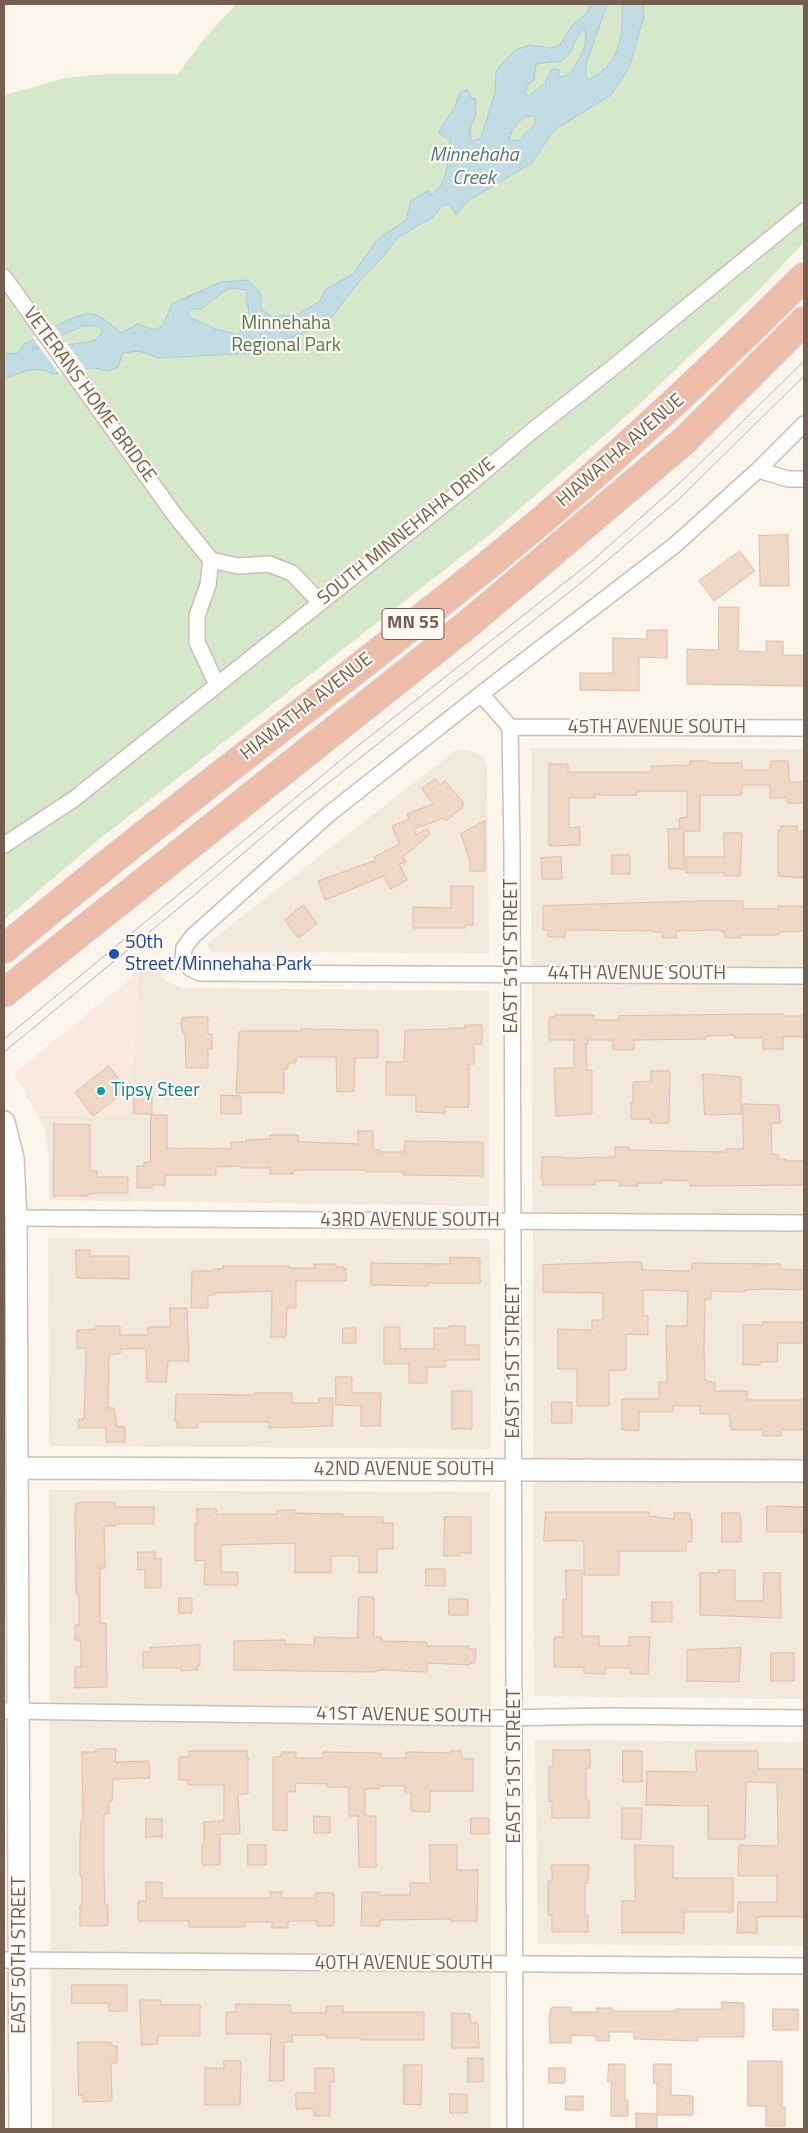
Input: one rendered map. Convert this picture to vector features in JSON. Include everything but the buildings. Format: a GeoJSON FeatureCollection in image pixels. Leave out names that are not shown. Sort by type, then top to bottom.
{"type":"FeatureCollection","features":[{"type":"Feature","properties":{"kind":"highway","name":"HIAWATHA AVENUE"},"geometry":{"type":"LineString","coordinates":[[4,949],[109,862],[501,554],[677,402],[804,276]]}},
{"type":"Feature","properties":{"kind":"highway","name":"HIAWATHA AVENUE"},"geometry":{"type":"LineString","coordinates":[[4,994],[476,617],[685,440],[804,321]]}},
{"type":"Feature","properties":{"kind":"street","name":"SOUTH MINNEHAHA DRIVE"},"geometry":{"type":"LineString","coordinates":[[4,845],[74,799],[467,486],[532,431],[804,211]]}},
{"type":"Feature","properties":{"kind":"street","name":"VETERANS HOME BRIDGE"},"geometry":{"type":"LineString","coordinates":[[4,276],[174,514],[211,560]]}},
{"type":"Feature","properties":{"kind":"street"},"geometry":{"type":"LineString","coordinates":[[510,727],[481,694],[675,545],[758,470],[804,424]]}},
{"type":"Feature","properties":{"kind":"street"},"geometry":{"type":"LineString","coordinates":[[758,470],[788,479],[804,479]]}},
{"type":"Feature","properties":{"kind":"street"},"geometry":{"type":"LineString","coordinates":[[217,685],[197,642],[197,616],[208,585],[211,560],[238,566],[269,564],[292,573],[320,602]]}},
{"type":"Feature","properties":{"kind":"street","name":"44TH AVENUE SOUTH"},"geometry":{"type":"LineString","coordinates":[[481,694],[329,814],[193,936],[184,948],[184,959],[190,968],[200,973],[804,976]]}},
{"type":"Feature","properties":{"kind":"street","name":"45TH AVENUE SOUTH"},"geometry":{"type":"LineString","coordinates":[[510,727],[804,728]]}},
{"type":"Feature","properties":{"kind":"street","name":"EAST 51ST STREET"},"geometry":{"type":"LineString","coordinates":[[510,727],[515,2129]]}},
{"type":"Feature","properties":{"kind":"street","name":"EAST 50TH STREET"},"geometry":{"type":"LineString","coordinates":[[4,1122],[16,1218],[11,1468],[12,1961],[20,2129]]}},
{"type":"Feature","properties":{"kind":"street","name":"43RD AVENUE SOUTH"},"geometry":{"type":"LineString","coordinates":[[16,1218],[804,1223]]}},
{"type":"Feature","properties":{"kind":"street","name":"42ND AVENUE SOUTH"},"geometry":{"type":"LineString","coordinates":[[11,1468],[804,1471]]}},
{"type":"Feature","properties":{"kind":"street","name":"41ST AVENUE SOUTH"},"geometry":{"type":"LineString","coordinates":[[11,1711],[515,1718],[609,1716],[804,1718]]}},
{"type":"Feature","properties":{"kind":"street","name":"40TH AVENUE SOUTH"},"geometry":{"type":"LineString","coordinates":[[12,1961],[804,1966]]}},
{"type":"Feature","properties":{"kind":"shaded area"},"geometry":{"type":"Polygon","coordinates":[[[531,748],[804,749],[804,1699],[534,1696],[531,748]]]}},
{"type":"Feature","properties":{"kind":"shaded area"},"geometry":{"type":"Polygon","coordinates":[[[457,749],[473,751],[484,757],[487,767],[489,953],[211,952],[207,944],[457,749]]]}},
{"type":"Feature","properties":{"kind":"shaded area"},"geometry":{"type":"Polygon","coordinates":[[[149,963],[168,982],[182,988],[489,991],[489,1206],[49,1200],[49,1158],[44,1129],[38,1116],[130,1116],[139,971],[149,963]]]}},
{"type":"Feature","properties":{"kind":"shaded area"},"geometry":{"type":"Polygon","coordinates":[[[139,971],[130,1117],[38,1116],[14,1074],[139,971]]]}},
{"type":"Feature","properties":{"kind":"shaded area"},"geometry":{"type":"Polygon","coordinates":[[[48,1238],[488,1239],[490,1242],[491,1449],[57,1446],[49,1444],[48,1238]]]}},
{"type":"Feature","properties":{"kind":"shaded area"},"geometry":{"type":"Polygon","coordinates":[[[49,1490],[490,1492],[491,2129],[51,2129],[49,1490]]]}},
{"type":"Feature","properties":{"kind":"shaded area"},"geometry":{"type":"Polygon","coordinates":[[[535,1740],[804,1742],[804,1946],[538,1944],[535,1740]]]}},
{"type":"Feature","properties":{"kind":"green space","name":"Minnehaha Regional Park"},"geometry":{"type":"Polygon","coordinates":[[[236,4],[804,4],[804,242],[756,293],[630,413],[493,532],[97,841],[4,920],[4,95],[66,78],[106,74],[178,74],[204,39],[236,4]]]}},
{"type":"Feature","properties":{"kind":"water","name":"Minnehaha Creek"},"geometry":{"type":"Polygon","coordinates":[[[591,4],[607,4],[586,65],[586,77],[589,79],[608,66],[614,57],[621,37],[622,4],[643,4],[644,16],[629,68],[611,95],[554,130],[532,163],[466,202],[456,215],[450,205],[443,205],[433,217],[397,238],[331,318],[302,334],[281,340],[256,353],[159,358],[139,351],[123,353],[118,367],[109,371],[95,368],[52,374],[46,371],[34,370],[22,372],[4,379],[4,354],[18,353],[23,345],[66,321],[84,314],[99,316],[121,333],[138,324],[156,330],[163,325],[172,304],[220,282],[248,280],[261,294],[261,309],[272,317],[299,314],[319,302],[326,289],[353,274],[378,239],[406,220],[411,201],[427,191],[432,195],[438,190],[447,169],[450,139],[438,132],[455,107],[459,94],[467,89],[471,98],[475,98],[476,115],[470,129],[471,139],[474,141],[481,138],[495,92],[496,71],[515,50],[530,45],[551,48],[560,45],[572,26],[587,13],[591,4]],[[584,29],[580,32],[565,59],[557,62],[536,64],[534,80],[527,85],[525,94],[529,96],[545,83],[551,69],[560,70],[558,75],[561,77],[570,74],[580,58],[584,47],[584,29]],[[528,116],[516,125],[509,140],[518,141],[536,123],[535,117],[528,116]],[[230,288],[202,309],[192,309],[188,312],[189,317],[216,329],[239,335],[242,326],[249,326],[247,290],[230,288]],[[83,326],[32,349],[89,342],[97,339],[103,330],[97,326],[83,326]]]}},
{"type":"Feature","properties":{"kind":"pier"},"geometry":{"type":"Polygon","coordinates":[[[54,325],[62,337],[42,347],[66,342],[87,371],[60,375],[32,337],[54,325]]]}},
{"type":"Feature","properties":{"kind":"tram line"},"geometry":{"type":"LineString","coordinates":[[4,1039],[359,745],[592,561],[683,480],[804,361]]}},
{"type":"Feature","properties":{"kind":"tram line"},"geometry":{"type":"LineString","coordinates":[[4,1052],[293,811],[582,582],[679,499],[804,376]]}},
{"type":"Feature","properties":{"kind":"place","name":"50th Street/Minnehaha Park"},"geometry":{"type":"Point","coordinates":[114,954]}},
{"type":"Feature","properties":{"kind":"place","name":"Tipsy Steer"},"geometry":{"type":"Point","coordinates":[101,1091]}}]}
